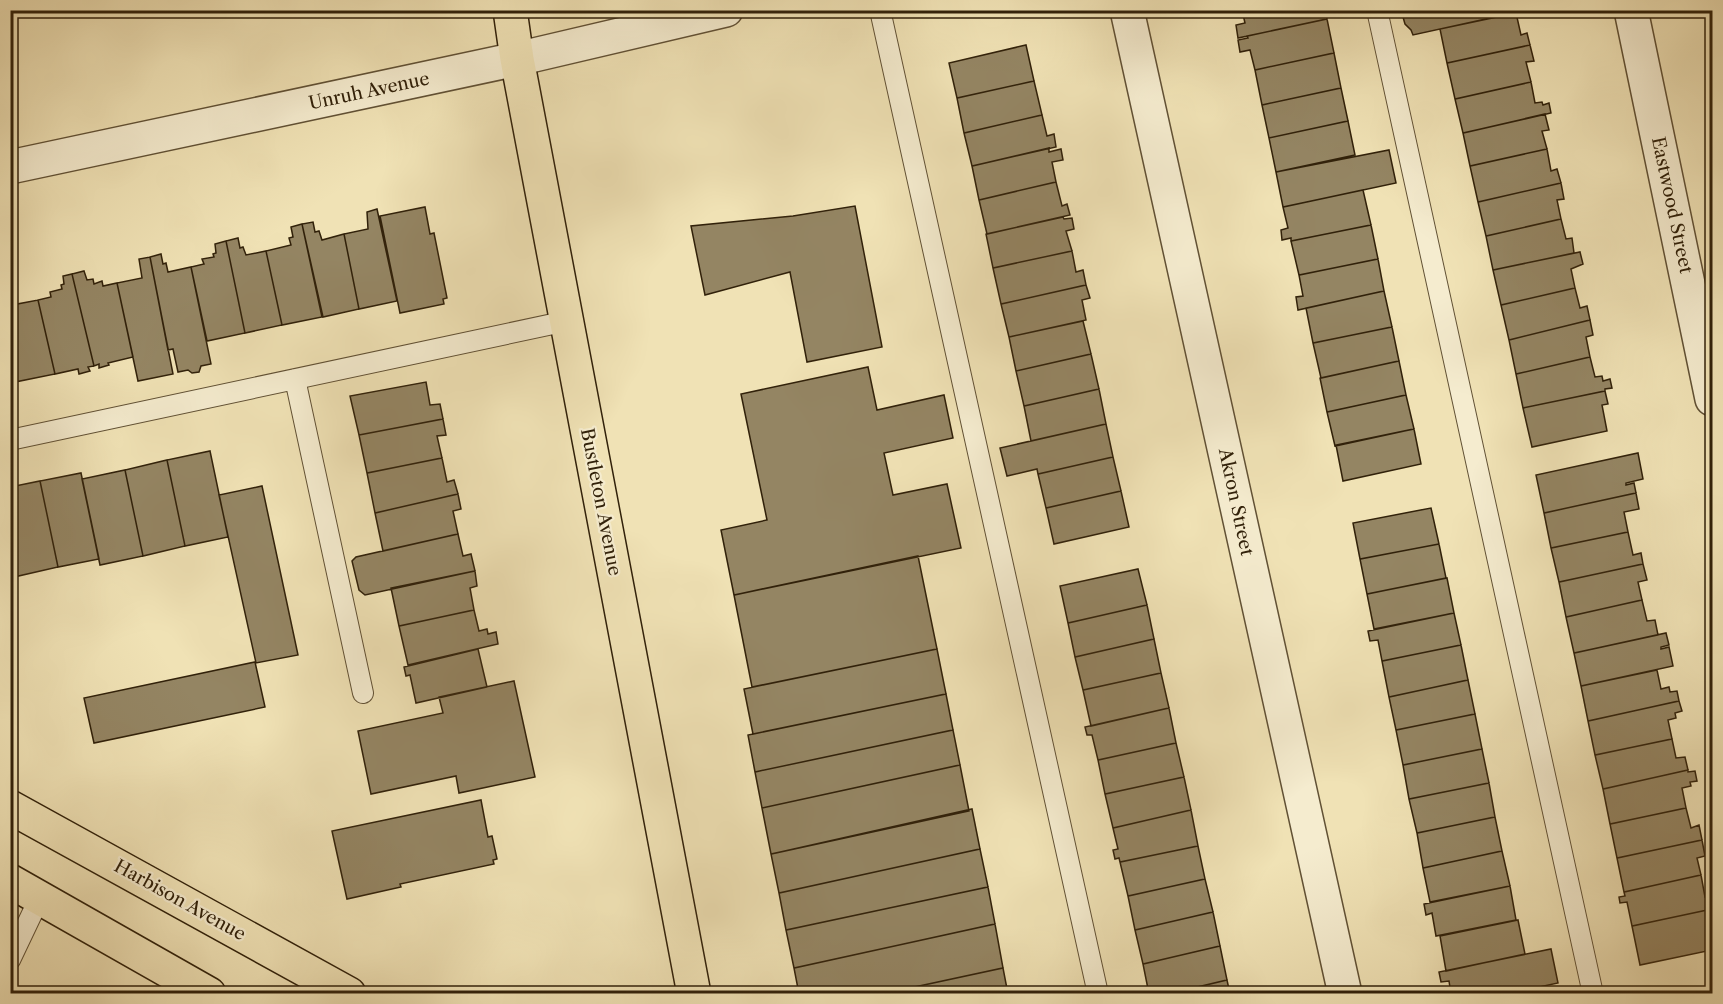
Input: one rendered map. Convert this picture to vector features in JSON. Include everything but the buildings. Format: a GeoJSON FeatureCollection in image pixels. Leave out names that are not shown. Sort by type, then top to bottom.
{"type":"FeatureCollection","features":[{"type":"Feature","properties":{"kind":"main road","name":"Bustleton Avenue"},"geometry":{"type":"LineString","coordinates":[[510,10],[517,59],[694,993]]}},
{"type":"Feature","properties":{"kind":"main road","name":"Harbison Avenue"},"geometry":{"type":"LineString","coordinates":[[10,807],[349,993]]}},
{"type":"Feature","properties":{"kind":"main road"},"geometry":{"type":"LineString","coordinates":[[10,881],[209,993]]}},
{"type":"Feature","properties":{"kind":"street","name":"Unruh Avenue"},"geometry":{"type":"LineString","coordinates":[[10,167],[517,59],[726,10]]}},
{"type":"Feature","properties":{"kind":"street","name":"Akron Street"},"geometry":{"type":"LineString","coordinates":[[1127,10],[1345,993]]}},
{"type":"Feature","properties":{"kind":"street","name":"Eastwood Street"},"geometry":{"type":"LineString","coordinates":[[1631,10],[1713,399]]}},
{"type":"Feature","properties":{"kind":"lane"},"geometry":{"type":"LineString","coordinates":[[880,10],[1098,993]]}},
{"type":"Feature","properties":{"kind":"lane"},"geometry":{"type":"LineString","coordinates":[[1377,10],[1593,993]]}},
{"type":"Feature","properties":{"kind":"lane"},"geometry":{"type":"LineString","coordinates":[[10,440],[567,321]]}},
{"type":"Feature","properties":{"kind":"lane"},"geometry":{"type":"LineString","coordinates":[[295,380],[363,693]]}},
{"type":"Feature","properties":{"kind":"lane"},"geometry":{"type":"LineString","coordinates":[[10,960],[40,897]]}}]}
